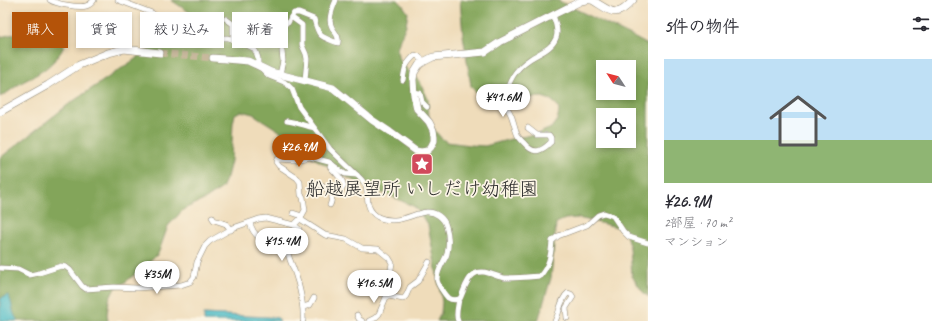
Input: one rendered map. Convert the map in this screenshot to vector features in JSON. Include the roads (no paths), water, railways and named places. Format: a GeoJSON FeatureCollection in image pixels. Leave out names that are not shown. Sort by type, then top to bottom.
{"type":"FeatureCollection","features":[{"type":"Feature","properties":{"kind":"street"},"geometry":{"type":"LineString","coordinates":[[50,0],[59,4],[85,6],[91,4],[94,0]]}},
{"type":"Feature","properties":{"kind":"street"},"geometry":{"type":"LineString","coordinates":[[118,0],[152,12],[162,21],[170,25],[185,28],[215,38],[228,38],[232,40]]}},
{"type":"Feature","properties":{"kind":"street"},"geometry":{"type":"LineString","coordinates":[[288,23],[294,13],[299,13],[314,19],[319,34],[324,38],[338,43],[337,34],[330,25],[330,18],[336,0]]}},
{"type":"Feature","properties":{"kind":"street"},"geometry":{"type":"LineString","coordinates":[[213,58],[248,62],[272,72],[333,88],[372,120],[416,151],[421,152],[427,151],[431,147],[434,141],[434,136],[429,122],[417,109],[413,92],[414,73],[419,65],[433,57],[485,52],[500,42],[581,1],[586,0]]}},
{"type":"Feature","properties":{"kind":"street"},"geometry":{"type":"LineString","coordinates":[[590,0],[616,13],[624,9],[633,0]]}},
{"type":"Feature","properties":{"kind":"street"},"geometry":{"type":"LineString","coordinates":[[528,128],[537,135],[549,136],[551,138],[551,142],[540,150],[535,151],[529,149],[518,136],[511,114],[505,105],[508,84],[513,75],[530,59],[550,47],[556,40],[557,33],[553,15]]}},
{"type":"Feature","properties":{"kind":"street"},"geometry":{"type":"LineString","coordinates":[[291,17],[302,26],[302,45],[307,59],[304,80]]}},
{"type":"Feature","properties":{"kind":"street"},"geometry":{"type":"LineString","coordinates":[[226,20],[232,23]]}},
{"type":"Feature","properties":{"kind":"street"},"geometry":{"type":"LineString","coordinates":[[253,48],[258,58],[258,65],[269,76],[288,85],[292,90],[299,107],[314,128],[330,148],[365,184],[367,199],[373,213],[385,219],[396,220],[426,212],[434,212],[441,217],[446,225],[448,245],[447,254],[439,271],[437,280],[439,286],[448,297],[456,300],[460,299],[468,279],[474,274],[480,272],[504,278],[540,276],[548,265],[552,251],[552,241],[558,236],[587,225],[598,215],[604,213],[613,216],[629,238],[648,243]]}},
{"type":"Feature","properties":{"kind":"street"},"geometry":{"type":"LineString","coordinates":[[0,112],[48,85],[79,65],[108,53],[124,50],[160,53]]}},
{"type":"Feature","properties":{"kind":"street"},"geometry":{"type":"LineString","coordinates":[[280,74],[283,60],[282,52]]}},
{"type":"Feature","properties":{"kind":"street"},"geometry":{"type":"LineString","coordinates":[[403,80],[407,62],[415,55],[424,61]]}},
{"type":"Feature","properties":{"kind":"street"},"geometry":{"type":"LineString","coordinates":[[413,92],[420,93],[422,102],[427,108]]}},
{"type":"Feature","properties":{"kind":"street"},"geometry":{"type":"LineString","coordinates":[[287,121],[314,128]]}},
{"type":"Feature","properties":{"kind":"street"},"geometry":{"type":"LineString","coordinates":[[294,225],[305,210],[303,197],[301,195],[300,182],[297,178],[279,166],[276,162],[277,159],[294,160],[310,157],[329,162],[345,174],[357,175]]}},
{"type":"Feature","properties":{"kind":"street"},"geometry":{"type":"LineString","coordinates":[[318,183],[333,194],[339,193],[342,189],[344,186],[343,182],[330,167],[332,164]]}},
{"type":"Feature","properties":{"kind":"street"},"geometry":{"type":"LineString","coordinates":[[330,205],[333,194]]}},
{"type":"Feature","properties":{"kind":"street"},"geometry":{"type":"LineString","coordinates":[[292,213],[301,217],[325,235],[346,239],[362,248],[378,249],[383,252],[392,263],[384,288],[385,294],[389,296],[403,299],[410,287],[418,281],[429,262]]}},
{"type":"Feature","properties":{"kind":"street"},"geometry":{"type":"LineString","coordinates":[[212,217],[214,220],[226,224],[231,230]]}},
{"type":"Feature","properties":{"kind":"street"},"geometry":{"type":"LineString","coordinates":[[0,268],[18,269],[30,275],[61,266],[66,266],[86,289],[181,285],[190,282],[194,277],[197,262],[205,246],[231,230],[250,222],[266,218],[294,225],[299,229],[298,233]]}},
{"type":"Feature","properties":{"kind":"street"},"geometry":{"type":"LineString","coordinates":[[250,222],[251,230],[260,239],[284,247],[288,253],[299,286],[303,307],[303,321]]}},
{"type":"Feature","properties":{"kind":"street"},"geometry":{"type":"LineString","coordinates":[[555,321],[564,296],[568,293],[571,294],[572,297],[566,308],[566,318]]}},
{"type":"Feature","properties":{"kind":"street"},"geometry":{"type":"LineString","coordinates":[[369,321],[379,314],[387,295]]}},
{"type":"Feature","properties":{"kind":"street"},"geometry":{"type":"LineString","coordinates":[[303,307],[310,305],[314,298]]}},
{"type":"Feature","properties":{"kind":"street"},"geometry":{"type":"LineString","coordinates":[[458,299],[456,316],[458,321]]}},
{"type":"Feature","properties":{"kind":"street"},"geometry":{"type":"LineString","coordinates":[[357,315],[362,321]]}},
{"type":"Feature","properties":{"kind":"water"},"geometry":{"type":"Polygon","coordinates":[[[8,295],[14,314],[18,321],[0,321],[0,300],[8,295]]]}},
{"type":"Feature","properties":{"kind":"water"},"geometry":{"type":"Polygon","coordinates":[[[204,314],[268,317],[278,318],[280,321],[204,321],[204,314]]]}},
{"type":"Feature","properties":{"kind":"tunnel"},"geometry":{"type":"LineString","coordinates":[[160,53],[213,58]]}},
{"type":"Feature","properties":{"kind":"place","name":"船越展望所 いしだけ幼稚園"},"geometry":{"type":"Point","coordinates":[422,164]}}]}
